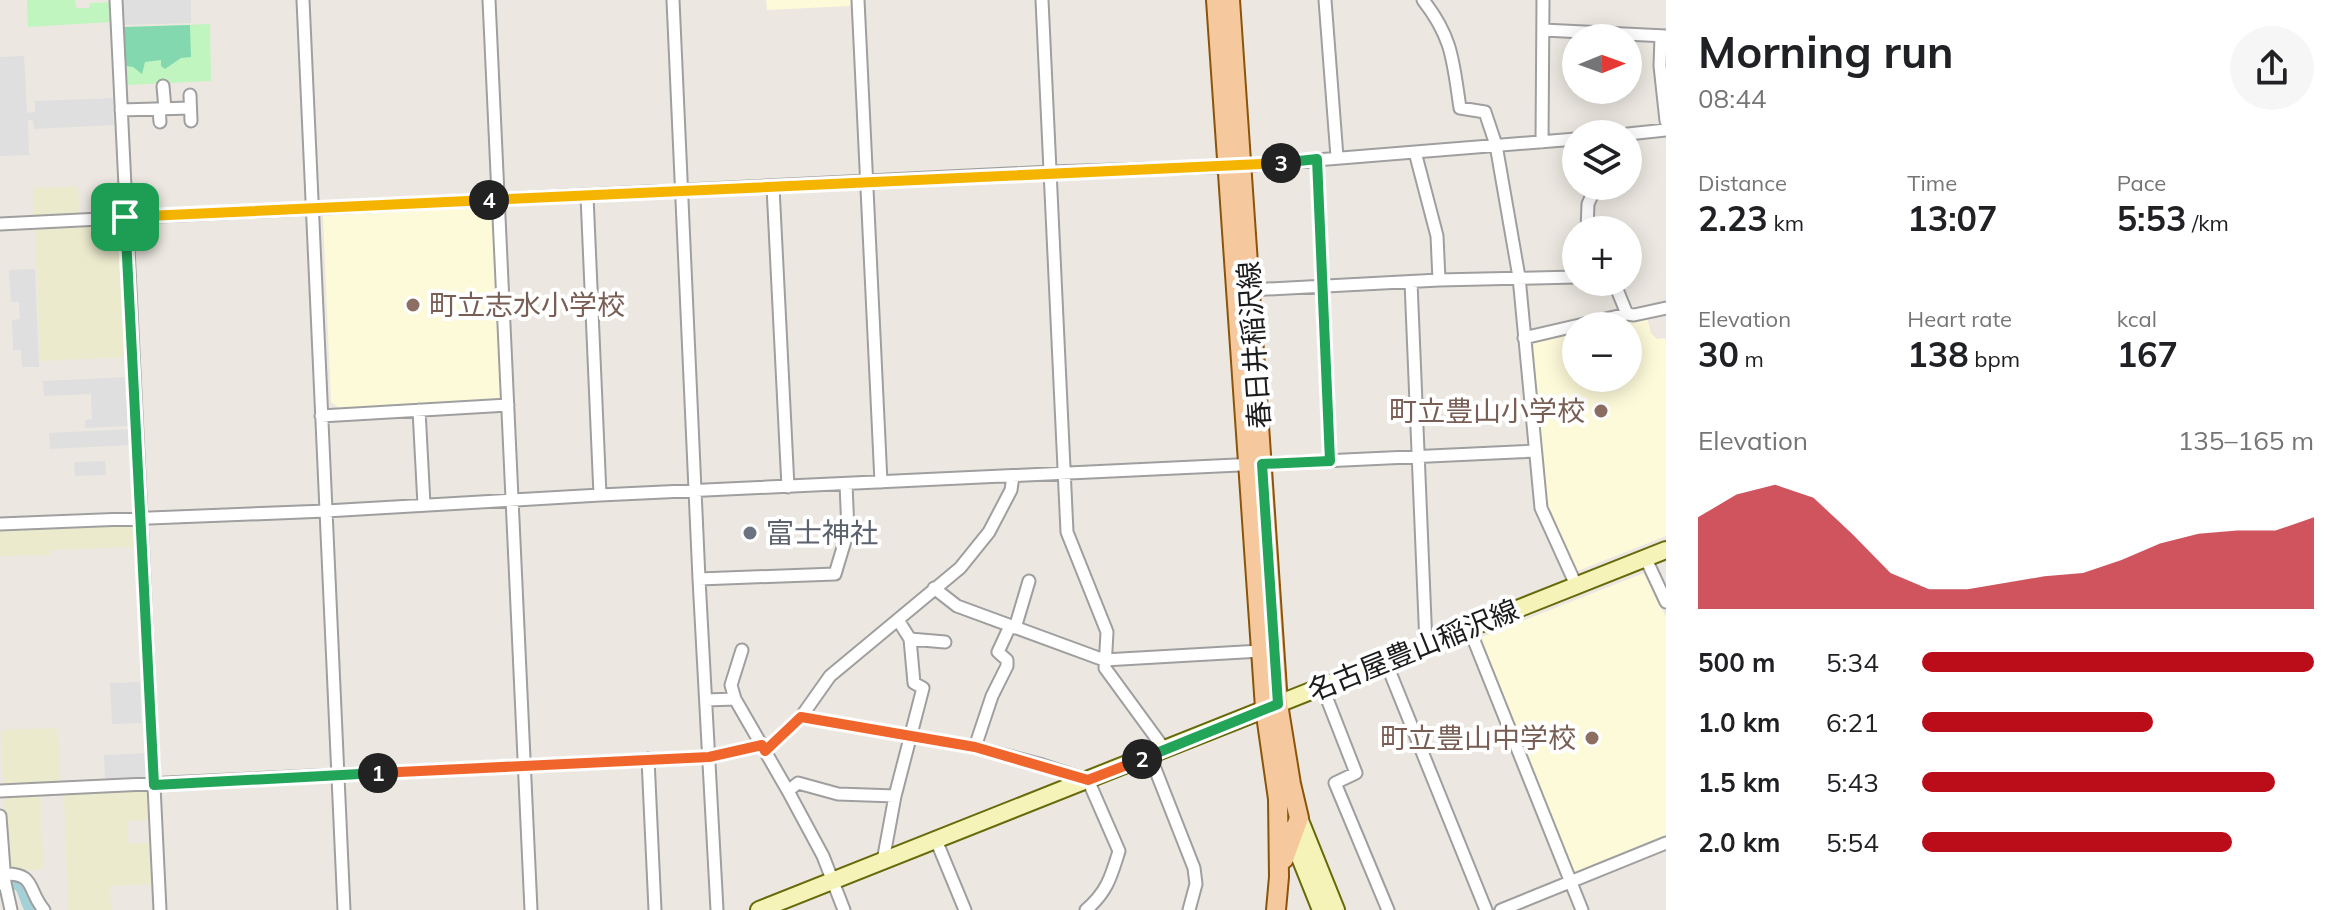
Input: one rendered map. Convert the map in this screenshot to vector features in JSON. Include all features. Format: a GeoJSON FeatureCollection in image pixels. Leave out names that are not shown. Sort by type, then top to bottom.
{"type":"FeatureCollection","features":[{"type":"Feature","properties":{"kind":"main road","name":"春日井稲沢線"},"geometry":{"type":"LineString","coordinates":[[1216,0],[1250,290],[1261,651],[1299,818],[1279,877]]}},
{"type":"Feature","properties":{"kind":"main road","name":"春日井稲沢線"},"geometry":{"type":"LineString","coordinates":[[1230,0],[1234,166],[1278,799],[1279,877],[1276,910]]}},
{"type":"Feature","properties":{"kind":"main road","name":"名古屋豊山稲沢線"},"geometry":{"type":"LineString","coordinates":[[759,910],[1666,550]]}},
{"type":"Feature","properties":{"kind":"main road"},"geometry":{"type":"LineString","coordinates":[[1278,799],[1321,910]]}},
{"type":"Feature","properties":{"kind":"main road"},"geometry":{"type":"LineString","coordinates":[[1299,818],[1336,910]]}},
{"type":"Feature","properties":{"kind":"street"},"geometry":{"type":"LineString","coordinates":[[116,0],[160,910]]}},
{"type":"Feature","properties":{"kind":"street"},"geometry":{"type":"LineString","coordinates":[[303,0],[344,910]]}},
{"type":"Feature","properties":{"kind":"street"},"geometry":{"type":"LineString","coordinates":[[489,0],[531,910]]}},
{"type":"Feature","properties":{"kind":"street"},"geometry":{"type":"LineString","coordinates":[[673,0],[717,910]]}},
{"type":"Feature","properties":{"kind":"street"},"geometry":{"type":"LineString","coordinates":[[858,0],[881,482]]}},
{"type":"Feature","properties":{"kind":"street"},"geometry":{"type":"LineString","coordinates":[[1042,0],[1067,532],[1107,632],[1105,668],[1158,753],[1194,868],[1196,884],[1189,910]]}},
{"type":"Feature","properties":{"kind":"street"},"geometry":{"type":"LineString","coordinates":[[1325,0],[1337,157]]}},
{"type":"Feature","properties":{"kind":"street"},"geometry":{"type":"LineString","coordinates":[[1423,0],[1438,19],[1451,49],[1460,108],[1485,112],[1496,145],[1519,277],[1541,508],[1576,585]]}},
{"type":"Feature","properties":{"kind":"street"},"geometry":{"type":"LineString","coordinates":[[1542,142],[1543,0]]}},
{"type":"Feature","properties":{"kind":"street"},"geometry":{"type":"LineString","coordinates":[[1543,30],[1664,36],[1660,66],[1666,121]]}},
{"type":"Feature","properties":{"kind":"street"},"geometry":{"type":"LineString","coordinates":[[160,122],[163,86]]}},
{"type":"Feature","properties":{"kind":"street"},"geometry":{"type":"LineString","coordinates":[[121,110],[162,109],[190,102],[191,121]]}},
{"type":"Feature","properties":{"kind":"street"},"geometry":{"type":"LineString","coordinates":[[1642,133],[1666,130]]}},
{"type":"Feature","properties":{"kind":"street"},"geometry":{"type":"LineString","coordinates":[[0,224],[1051,172],[1234,166],[1562,140]]}},
{"type":"Feature","properties":{"kind":"street"},"geometry":{"type":"LineString","coordinates":[[1415,152],[1437,236],[1439,280]]}},
{"type":"Feature","properties":{"kind":"street"},"geometry":{"type":"LineString","coordinates":[[1317,159],[1330,461]]}},
{"type":"Feature","properties":{"kind":"street"},"geometry":{"type":"LineString","coordinates":[[773,187],[788,487]]}},
{"type":"Feature","properties":{"kind":"street"},"geometry":{"type":"LineString","coordinates":[[587,196],[600,495]]}},
{"type":"Feature","properties":{"kind":"street"},"geometry":{"type":"LineString","coordinates":[[1250,290],[1562,277]]}},
{"type":"Feature","properties":{"kind":"street"},"geometry":{"type":"LineString","coordinates":[[1411,282],[1426,645]]}},
{"type":"Feature","properties":{"kind":"street"},"geometry":{"type":"LineString","coordinates":[[1642,313],[1666,308]]}},
{"type":"Feature","properties":{"kind":"street"},"geometry":{"type":"LineString","coordinates":[[1524,338],[1562,329]]}},
{"type":"Feature","properties":{"kind":"street"},"geometry":{"type":"LineString","coordinates":[[321,416],[508,405]]}},
{"type":"Feature","properties":{"kind":"street"},"geometry":{"type":"LineString","coordinates":[[419,410],[424,505]]}},
{"type":"Feature","properties":{"kind":"street"},"geometry":{"type":"LineString","coordinates":[[0,524],[141,520],[512,499],[1535,451]]}},
{"type":"Feature","properties":{"kind":"street"},"geometry":{"type":"LineString","coordinates":[[0,791],[709,757],[763,748],[801,717],[830,676],[960,568],[989,532],[1011,490],[1013,476]]}},
{"type":"Feature","properties":{"kind":"street"},"geometry":{"type":"LineString","coordinates":[[699,579],[835,574],[848,531],[846,484]]}},
{"type":"Feature","properties":{"kind":"street"},"geometry":{"type":"LineString","coordinates":[[1645,557],[1666,602]]}},
{"type":"Feature","properties":{"kind":"street"},"geometry":{"type":"LineString","coordinates":[[975,747],[992,696],[1007,666],[1007,660],[998,652],[1013,627],[1029,581]]}},
{"type":"Feature","properties":{"kind":"street"},"geometry":{"type":"LineString","coordinates":[[934,588],[957,606],[1104,660],[1261,651]]}},
{"type":"Feature","properties":{"kind":"street"},"geometry":{"type":"LineString","coordinates":[[883,861],[909,735],[923,688],[914,683],[910,639],[898,620]]}},
{"type":"Feature","properties":{"kind":"street"},"geometry":{"type":"LineString","coordinates":[[1469,628],[1582,910]]}},
{"type":"Feature","properties":{"kind":"street"},"geometry":{"type":"LineString","coordinates":[[910,639],[945,642]]}},
{"type":"Feature","properties":{"kind":"street"},"geometry":{"type":"LineString","coordinates":[[742,650],[731,685],[735,699],[823,856],[844,910]]}},
{"type":"Feature","properties":{"kind":"street"},"geometry":{"type":"LineString","coordinates":[[1385,660],[1486,910]]}},
{"type":"Feature","properties":{"kind":"street"},"geometry":{"type":"LineString","coordinates":[[1322,686],[1356,773],[1335,783],[1388,910]]}},
{"type":"Feature","properties":{"kind":"street"},"geometry":{"type":"LineString","coordinates":[[706,700],[735,699]]}},
{"type":"Feature","properties":{"kind":"street"},"geometry":{"type":"LineString","coordinates":[[801,717],[975,747],[1088,780],[1119,851],[1110,881],[1100,898],[1086,910]]}},
{"type":"Feature","properties":{"kind":"street"},"geometry":{"type":"LineString","coordinates":[[648,759],[655,910]]}},
{"type":"Feature","properties":{"kind":"street"},"geometry":{"type":"LineString","coordinates":[[788,791],[798,783],[838,794],[895,796]]}},
{"type":"Feature","properties":{"kind":"street"},"geometry":{"type":"LineString","coordinates":[[0,816],[3,880],[11,910]]}},
{"type":"Feature","properties":{"kind":"street"},"geometry":{"type":"LineString","coordinates":[[936,840],[965,910]]}},
{"type":"Feature","properties":{"kind":"street"},"geometry":{"type":"LineString","coordinates":[[1501,910],[1666,843]]}},
{"type":"Feature","properties":{"kind":"street"},"geometry":{"type":"LineString","coordinates":[[3,880],[18,873],[25,877],[44,910]]}},
{"type":"Feature","properties":{"kind":"shaded area"},"geometry":{"type":"Polygon","coordinates":[[[121,0],[191,0],[191,23],[122,25],[121,0]]]}},
{"type":"Feature","properties":{"kind":"shaded area"},"geometry":{"type":"Polygon","coordinates":[[[766,0],[853,2],[849,6],[767,10],[766,0]]]}},
{"type":"Feature","properties":{"kind":"shaded area"},"geometry":{"type":"Polygon","coordinates":[[[24,56],[27,113],[35,112],[35,101],[113,98],[114,125],[34,129],[33,120],[28,120],[29,155],[0,156],[0,57],[24,56]]]}},
{"type":"Feature","properties":{"kind":"shaded area","name":"町立志水小学校"},"geometry":{"type":"Polygon","coordinates":[[[492,203],[495,206],[505,395],[499,400],[339,408],[331,402],[323,216],[328,213],[492,203]]]}},
{"type":"Feature","properties":{"kind":"shaded area"},"geometry":{"type":"Polygon","coordinates":[[[35,269],[39,367],[22,367],[21,350],[13,350],[12,320],[20,319],[19,302],[11,302],[9,270],[35,269]]]}},
{"type":"Feature","properties":{"kind":"shaded area","name":"町立豊山小学校"},"geometry":{"type":"Polygon","coordinates":[[[1646,314],[1651,333],[1657,339],[1665,338],[1666,343],[1666,536],[1575,572],[1549,510],[1539,443],[1530,340],[1562,332],[1562,392],[1642,392],[1642,315],[1646,314]]]}},
{"type":"Feature","properties":{"kind":"shaded area"},"geometry":{"type":"Polygon","coordinates":[[[128,377],[129,392],[124,393],[128,426],[85,428],[85,420],[92,419],[91,394],[44,396],[43,381],[128,377]]]}},
{"type":"Feature","properties":{"kind":"shaded area"},"geometry":{"type":"Polygon","coordinates":[[[131,429],[131,445],[50,449],[49,433],[131,429]]]}},
{"type":"Feature","properties":{"kind":"shaded area"},"geometry":{"type":"Polygon","coordinates":[[[105,461],[106,475],[75,476],[74,462],[105,461]]]}},
{"type":"Feature","properties":{"kind":"shaded area","name":"町立豊山中学校"},"geometry":{"type":"Polygon","coordinates":[[[1644,573],[1666,617],[1666,838],[1576,874],[1572,873],[1479,638],[1644,573]]]}},
{"type":"Feature","properties":{"kind":"shaded area"},"geometry":{"type":"Polygon","coordinates":[[[140,682],[141,723],[112,724],[110,683],[140,682]]]}},
{"type":"Feature","properties":{"kind":"shaded area"},"geometry":{"type":"Polygon","coordinates":[[[146,753],[147,774],[142,780],[105,781],[104,755],[146,753]]]}},
{"type":"Feature","properties":{"kind":"green space"},"geometry":{"type":"Polygon","coordinates":[[[27,0],[75,0],[76,8],[89,8],[90,3],[110,2],[111,22],[28,27],[27,0]]]}},
{"type":"Feature","properties":{"kind":"green space"},"geometry":{"type":"Polygon","coordinates":[[[210,24],[211,81],[127,85],[124,27],[210,24]]]}},
{"type":"Feature","properties":{"kind":"green space"},"geometry":{"type":"Polygon","coordinates":[[[190,25],[191,57],[181,58],[165,69],[161,66],[161,60],[145,62],[142,74],[126,66],[124,27],[190,25]]]}},
{"type":"Feature","properties":{"kind":"green space"},"geometry":{"type":"Polygon","coordinates":[[[78,186],[79,215],[34,217],[33,188],[78,186]]]}},
{"type":"Feature","properties":{"kind":"green space"},"geometry":{"type":"Polygon","coordinates":[[[113,223],[121,229],[127,357],[40,361],[35,227],[113,223]]]}},
{"type":"Feature","properties":{"kind":"green space"},"geometry":{"type":"Polygon","coordinates":[[[131,525],[135,528],[136,547],[50,550],[50,555],[0,556],[0,529],[131,525]]]}},
{"type":"Feature","properties":{"kind":"green space"},"geometry":{"type":"Polygon","coordinates":[[[58,728],[60,783],[8,786],[3,781],[1,730],[58,728]]]}},
{"type":"Feature","properties":{"kind":"green space"},"geometry":{"type":"Polygon","coordinates":[[[142,789],[149,795],[150,820],[127,821],[127,843],[151,843],[152,884],[110,886],[111,910],[68,910],[64,793],[142,789]]]}},
{"type":"Feature","properties":{"kind":"green space"},"geometry":{"type":"Polygon","coordinates":[[[40,796],[44,869],[6,871],[4,803],[9,797],[40,796]]]}},
{"type":"Feature","properties":{"kind":"waterway"},"geometry":{"type":"LineString","coordinates":[[15,880],[21,880],[24,884],[36,910]]}},
{"type":"Feature","properties":{"kind":"place","name":"町立志水小学校"},"geometry":{"type":"Point","coordinates":[413,305]}},
{"type":"Feature","properties":{"kind":"place","name":"町立豊山小学校"},"geometry":{"type":"Point","coordinates":[1601,411]}},
{"type":"Feature","properties":{"kind":"place","name":"富士神社"},"geometry":{"type":"Point","coordinates":[750,533]}},
{"type":"Feature","properties":{"kind":"place","name":"町立豊山中学校"},"geometry":{"type":"Point","coordinates":[1592,738]}},
{"type":"Feature","properties":{"kind":"route"},"geometry":{"type":"LineString","coordinates":[[1317,159],[1330,461],[1262,464],[1278,704],[1088,780],[975,747],[801,717],[765,751],[762,745],[709,757],[154,785],[125,217],[1051,172],[1242,166],[1317,159]]}}]}
